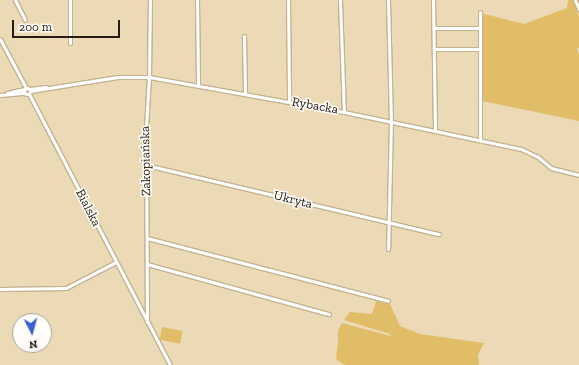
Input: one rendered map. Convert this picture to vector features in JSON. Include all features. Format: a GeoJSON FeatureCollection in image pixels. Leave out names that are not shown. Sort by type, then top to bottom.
{"type":"FeatureCollection","features":[{"type":"Feature","properties":{"kind":"street"},"geometry":{"type":"LineString","coordinates":[[15,0],[25,20]]}},
{"type":"Feature","properties":{"kind":"street"},"geometry":{"type":"LineString","coordinates":[[70,0],[70,43]]}},
{"type":"Feature","properties":{"kind":"street","name":"Zakopiańska"},"geometry":{"type":"LineString","coordinates":[[147,322],[146,120],[149,77],[150,0]]}},
{"type":"Feature","properties":{"kind":"street"},"geometry":{"type":"LineString","coordinates":[[198,0],[198,85]]}},
{"type":"Feature","properties":{"kind":"street"},"geometry":{"type":"LineString","coordinates":[[288,0],[289,102]]}},
{"type":"Feature","properties":{"kind":"street"},"geometry":{"type":"LineString","coordinates":[[340,0],[344,112]]}},
{"type":"Feature","properties":{"kind":"street"},"geometry":{"type":"LineString","coordinates":[[388,0],[391,121],[388,249]]}},
{"type":"Feature","properties":{"kind":"street"},"geometry":{"type":"LineString","coordinates":[[433,0],[435,131]]}},
{"type":"Feature","properties":{"kind":"street"},"geometry":{"type":"LineString","coordinates":[[575,0],[579,9]]}},
{"type":"Feature","properties":{"kind":"street"},"geometry":{"type":"LineString","coordinates":[[480,12],[480,140]]}},
{"type":"Feature","properties":{"kind":"street"},"geometry":{"type":"LineString","coordinates":[[434,28],[480,28]]}},
{"type":"Feature","properties":{"kind":"street"},"geometry":{"type":"LineString","coordinates":[[244,36],[244,94]]}},
{"type":"Feature","properties":{"kind":"street","name":"Bialska"},"geometry":{"type":"LineString","coordinates":[[0,39],[170,365]]}},
{"type":"Feature","properties":{"kind":"street"},"geometry":{"type":"LineString","coordinates":[[434,49],[480,49]]}},
{"type":"Feature","properties":{"kind":"street","name":"Rybacka"},"geometry":{"type":"LineString","coordinates":[[0,95],[118,77],[149,77],[391,121],[520,149],[538,157],[551,168],[579,175]]}},
{"type":"Feature","properties":{"kind":"street","name":"Ukryta"},"geometry":{"type":"LineString","coordinates":[[146,165],[389,224],[439,234]]}},
{"type":"Feature","properties":{"kind":"street"},"geometry":{"type":"LineString","coordinates":[[147,238],[388,300]]}},
{"type":"Feature","properties":{"kind":"street"},"geometry":{"type":"LineString","coordinates":[[0,289],[66,288],[116,262]]}},
{"type":"Feature","properties":{"kind":"street"},"geometry":{"type":"LineString","coordinates":[[147,264],[329,314]]}},
{"type":"Feature","properties":{"kind":"shaded area"},"geometry":{"type":"Polygon","coordinates":[[[568,0],[579,0],[579,3],[575,5],[579,17],[579,48],[577,48],[579,55],[579,121],[482,101],[481,13],[524,24],[567,8],[568,0]]]}},
{"type":"Feature","properties":{"kind":"shaded area"},"geometry":{"type":"Polygon","coordinates":[[[376,301],[390,304],[400,326],[420,334],[484,343],[478,355],[479,365],[345,365],[336,359],[338,331],[342,323],[391,336],[390,334],[344,320],[350,312],[372,314],[376,301]]]}},
{"type":"Feature","properties":{"kind":"shaded area"},"geometry":{"type":"Polygon","coordinates":[[[162,327],[183,331],[180,344],[160,340],[162,327]]]}}]}
